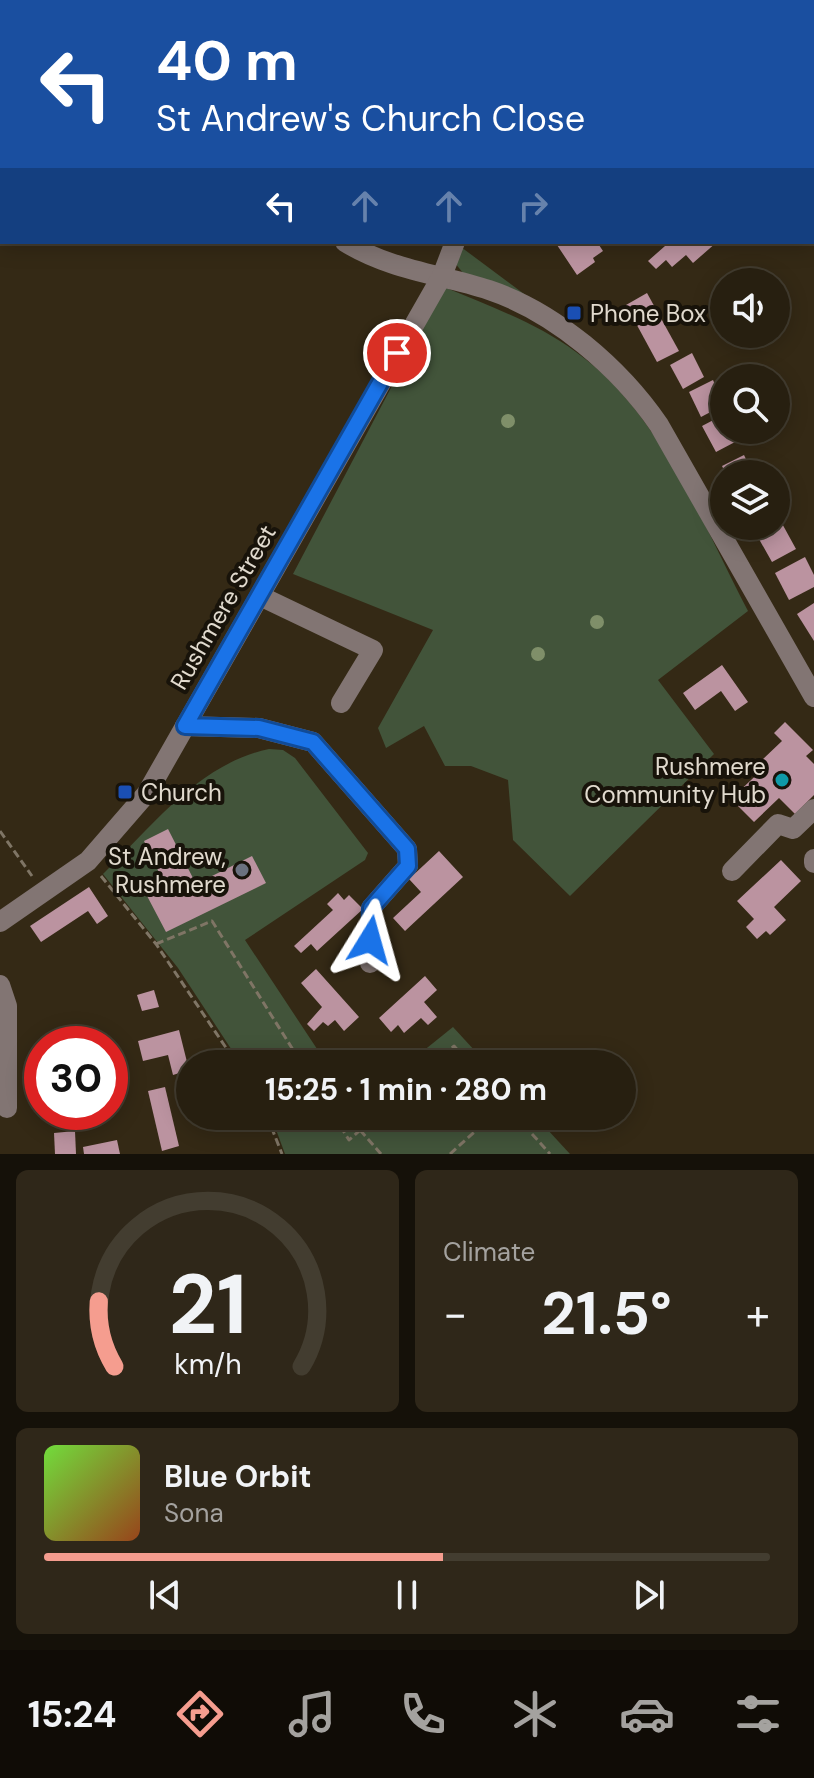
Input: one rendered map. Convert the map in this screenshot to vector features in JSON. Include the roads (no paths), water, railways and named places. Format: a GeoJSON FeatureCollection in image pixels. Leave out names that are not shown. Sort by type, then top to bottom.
{"type":"FeatureCollection","features":[{"type":"Feature","properties":{"kind":"street"},"geometry":{"type":"LineString","coordinates":[[349,244],[400,268],[442,276],[492,291],[528,308],[595,356],[639,396],[814,697]]}},
{"type":"Feature","properties":{"kind":"street","name":"Rushmere Street"},"geometry":{"type":"LineString","coordinates":[[0,922],[88,861],[147,793],[442,276],[454,244]]}},
{"type":"Feature","properties":{"kind":"street"},"geometry":{"type":"LineString","coordinates":[[260,596],[373,650],[341,703]]}},
{"type":"Feature","properties":{"kind":"street"},"geometry":{"type":"LineString","coordinates":[[185,726],[259,728],[313,742],[407,849],[408,866],[371,908],[370,963]]}},
{"type":"Feature","properties":{"kind":"street"},"geometry":{"type":"LineString","coordinates":[[732,871],[778,824],[793,829],[814,809]]}},
{"type":"Feature","properties":{"kind":"street"},"geometry":{"type":"LineString","coordinates":[[0,985],[7,1006],[7,1108]]}},
{"type":"Feature","properties":{"kind":"place","name":"Phone Box"},"geometry":{"type":"Point","coordinates":[574,313]}},
{"type":"Feature","properties":{"kind":"place","name":"Rushmere Community Hub"},"geometry":{"type":"Point","coordinates":[782,780]}},
{"type":"Feature","properties":{"kind":"place","name":"Church"},"geometry":{"type":"Point","coordinates":[125,792]}},
{"type":"Feature","properties":{"kind":"place","name":"St Andrew, Rushmere"},"geometry":{"type":"Point","coordinates":[242,870]}}]}
